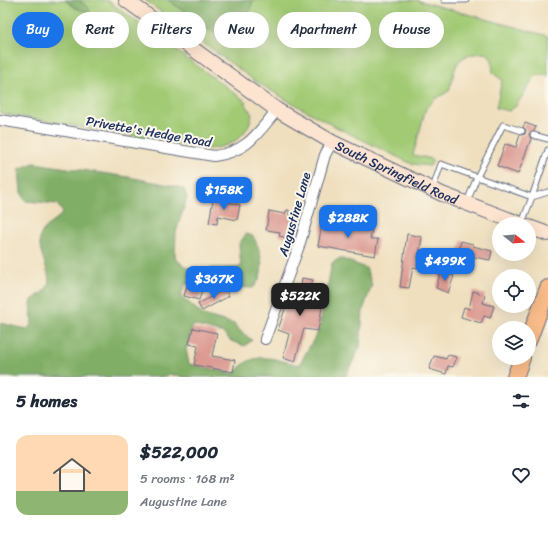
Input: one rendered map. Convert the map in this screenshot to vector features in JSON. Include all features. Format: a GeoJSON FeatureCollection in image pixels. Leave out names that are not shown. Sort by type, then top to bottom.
{"type":"FeatureCollection","features":[{"type":"Feature","properties":{"kind":"main road","name":"South Springfield Road"},"geometry":{"type":"LineString","coordinates":[[126,0],[277,110],[332,142],[433,189],[503,217]]}},
{"type":"Feature","properties":{"kind":"main road"},"geometry":{"type":"LineString","coordinates":[[536,230],[548,234]]}},
{"type":"Feature","properties":{"kind":"main road"},"geometry":{"type":"LineString","coordinates":[[536,321],[548,288]]}},
{"type":"Feature","properties":{"kind":"main road"},"geometry":{"type":"LineString","coordinates":[[515,377],[519,365]]}},
{"type":"Feature","properties":{"kind":"street","name":"Privette's Hedge Road"},"geometry":{"type":"LineString","coordinates":[[0,120],[214,156],[230,154],[242,148],[254,137],[277,110]]}},
{"type":"Feature","properties":{"kind":"street","name":"Augustine Lane"},"geometry":{"type":"LineString","coordinates":[[265,339],[300,246],[325,155],[332,142]]}},
{"type":"Feature","properties":{"kind":"lane"},"geometry":{"type":"LineString","coordinates":[[444,0],[466,0]]}},
{"type":"Feature","properties":{"kind":"lane"},"geometry":{"type":"LineString","coordinates":[[466,203],[502,125],[522,131]]}},
{"type":"Feature","properties":{"kind":"lane"},"geometry":{"type":"LineString","coordinates":[[533,135],[548,139]]}},
{"type":"Feature","properties":{"kind":"lane"},"geometry":{"type":"LineString","coordinates":[[525,217],[548,150]]}},
{"type":"Feature","properties":{"kind":"lane"},"geometry":{"type":"LineString","coordinates":[[433,189],[441,164],[532,197],[548,192]]}},
{"type":"Feature","properties":{"kind":"green space"},"geometry":{"type":"Polygon","coordinates":[[[0,0],[65,0],[76,8],[89,8],[79,0],[107,0],[123,12],[72,12],[72,48],[129,48],[129,16],[137,22],[137,48],[173,48],[244,100],[252,115],[246,130],[236,140],[223,146],[208,149],[0,113],[0,0]]]}},
{"type":"Feature","properties":{"kind":"green space"},"geometry":{"type":"Polygon","coordinates":[[[65,0],[79,0],[89,8],[90,12],[87,12],[76,8],[65,0]]]}},
{"type":"Feature","properties":{"kind":"green space"},"geometry":{"type":"Polygon","coordinates":[[[145,0],[168,0],[185,12],[161,12],[145,0]]]}},
{"type":"Feature","properties":{"kind":"green space"},"geometry":{"type":"Polygon","coordinates":[[[168,0],[253,0],[249,12],[214,12],[214,33],[206,27],[206,12],[185,12],[168,0]]]}},
{"type":"Feature","properties":{"kind":"green space"},"geometry":{"type":"Polygon","coordinates":[[[253,0],[416,0],[548,36],[548,77],[545,75],[535,76],[516,106],[509,111],[496,108],[502,80],[493,73],[492,60],[487,53],[468,55],[459,62],[456,67],[449,91],[435,99],[426,108],[413,155],[428,158],[433,161],[430,166],[412,164],[338,128],[255,81],[206,45],[206,27],[214,33],[214,48],[269,48],[269,12],[249,12],[253,0]]]}},
{"type":"Feature","properties":{"kind":"green space"},"geometry":{"type":"Polygon","coordinates":[[[34,163],[128,177],[184,189],[187,198],[176,232],[175,258],[181,264],[190,269],[241,267],[239,244],[246,234],[253,236],[261,256],[262,269],[253,288],[185,284],[181,296],[203,315],[234,324],[240,331],[252,340],[245,346],[231,341],[223,333],[193,325],[186,349],[189,364],[234,374],[241,366],[256,359],[272,359],[299,365],[319,330],[332,263],[340,258],[366,268],[372,285],[363,310],[360,347],[345,377],[185,377],[168,374],[167,377],[0,377],[0,323],[27,329],[32,324],[31,301],[46,289],[49,284],[49,277],[40,246],[40,239],[44,229],[63,213],[57,204],[26,201],[21,192],[19,169],[34,163]]]}},
{"type":"Feature","properties":{"kind":"building"},"geometry":{"type":"Polygon","coordinates":[[[525,123],[536,127],[534,131],[529,134],[531,139],[518,174],[497,166],[505,144],[516,147],[520,135],[525,134],[526,130],[523,127],[525,123]]]}},
{"type":"Feature","properties":{"kind":"building"},"geometry":{"type":"Polygon","coordinates":[[[213,199],[240,205],[237,220],[218,216],[217,224],[209,223],[213,199]]]}},
{"type":"Feature","properties":{"kind":"building"},"geometry":{"type":"Polygon","coordinates":[[[287,210],[289,210],[289,215],[299,217],[296,234],[289,233],[289,238],[279,236],[280,232],[266,230],[269,211],[285,214],[287,210]]]}},
{"type":"Feature","properties":{"kind":"building"},"geometry":{"type":"Polygon","coordinates":[[[332,222],[344,223],[344,229],[372,229],[370,239],[378,239],[375,256],[318,246],[322,224],[331,226],[332,222]]]}},
{"type":"Feature","properties":{"kind":"building"},"geometry":{"type":"Polygon","coordinates":[[[407,234],[422,237],[417,268],[413,267],[409,288],[400,287],[407,234]]]}},
{"type":"Feature","properties":{"kind":"building"},"geometry":{"type":"Polygon","coordinates":[[[461,241],[492,251],[490,260],[458,254],[461,241]]]}},
{"type":"Feature","properties":{"kind":"building"},"geometry":{"type":"Polygon","coordinates":[[[441,271],[454,276],[448,293],[436,288],[441,271]]]}},
{"type":"Feature","properties":{"kind":"building"},"geometry":{"type":"Polygon","coordinates":[[[302,278],[313,280],[310,288],[318,289],[316,299],[323,301],[318,331],[304,329],[295,362],[283,358],[289,334],[278,330],[286,306],[290,307],[293,285],[301,286],[302,278]]]}},
{"type":"Feature","properties":{"kind":"building"},"geometry":{"type":"Polygon","coordinates":[[[187,286],[202,291],[199,300],[184,296],[187,286]]]}},
{"type":"Feature","properties":{"kind":"building"},"geometry":{"type":"Polygon","coordinates":[[[225,289],[229,296],[202,311],[198,304],[225,289]]]}},
{"type":"Feature","properties":{"kind":"building"},"geometry":{"type":"Polygon","coordinates":[[[473,291],[485,295],[483,303],[492,305],[490,318],[484,316],[481,323],[461,317],[464,307],[469,309],[473,291]]]}},
{"type":"Feature","properties":{"kind":"building"},"geometry":{"type":"Polygon","coordinates":[[[193,328],[217,333],[212,356],[235,360],[233,372],[194,365],[198,346],[189,344],[193,328]]]}},
{"type":"Feature","properties":{"kind":"building"},"geometry":{"type":"Polygon","coordinates":[[[448,355],[457,357],[453,367],[448,366],[446,374],[429,369],[434,356],[446,359],[448,355]]]}}]}
